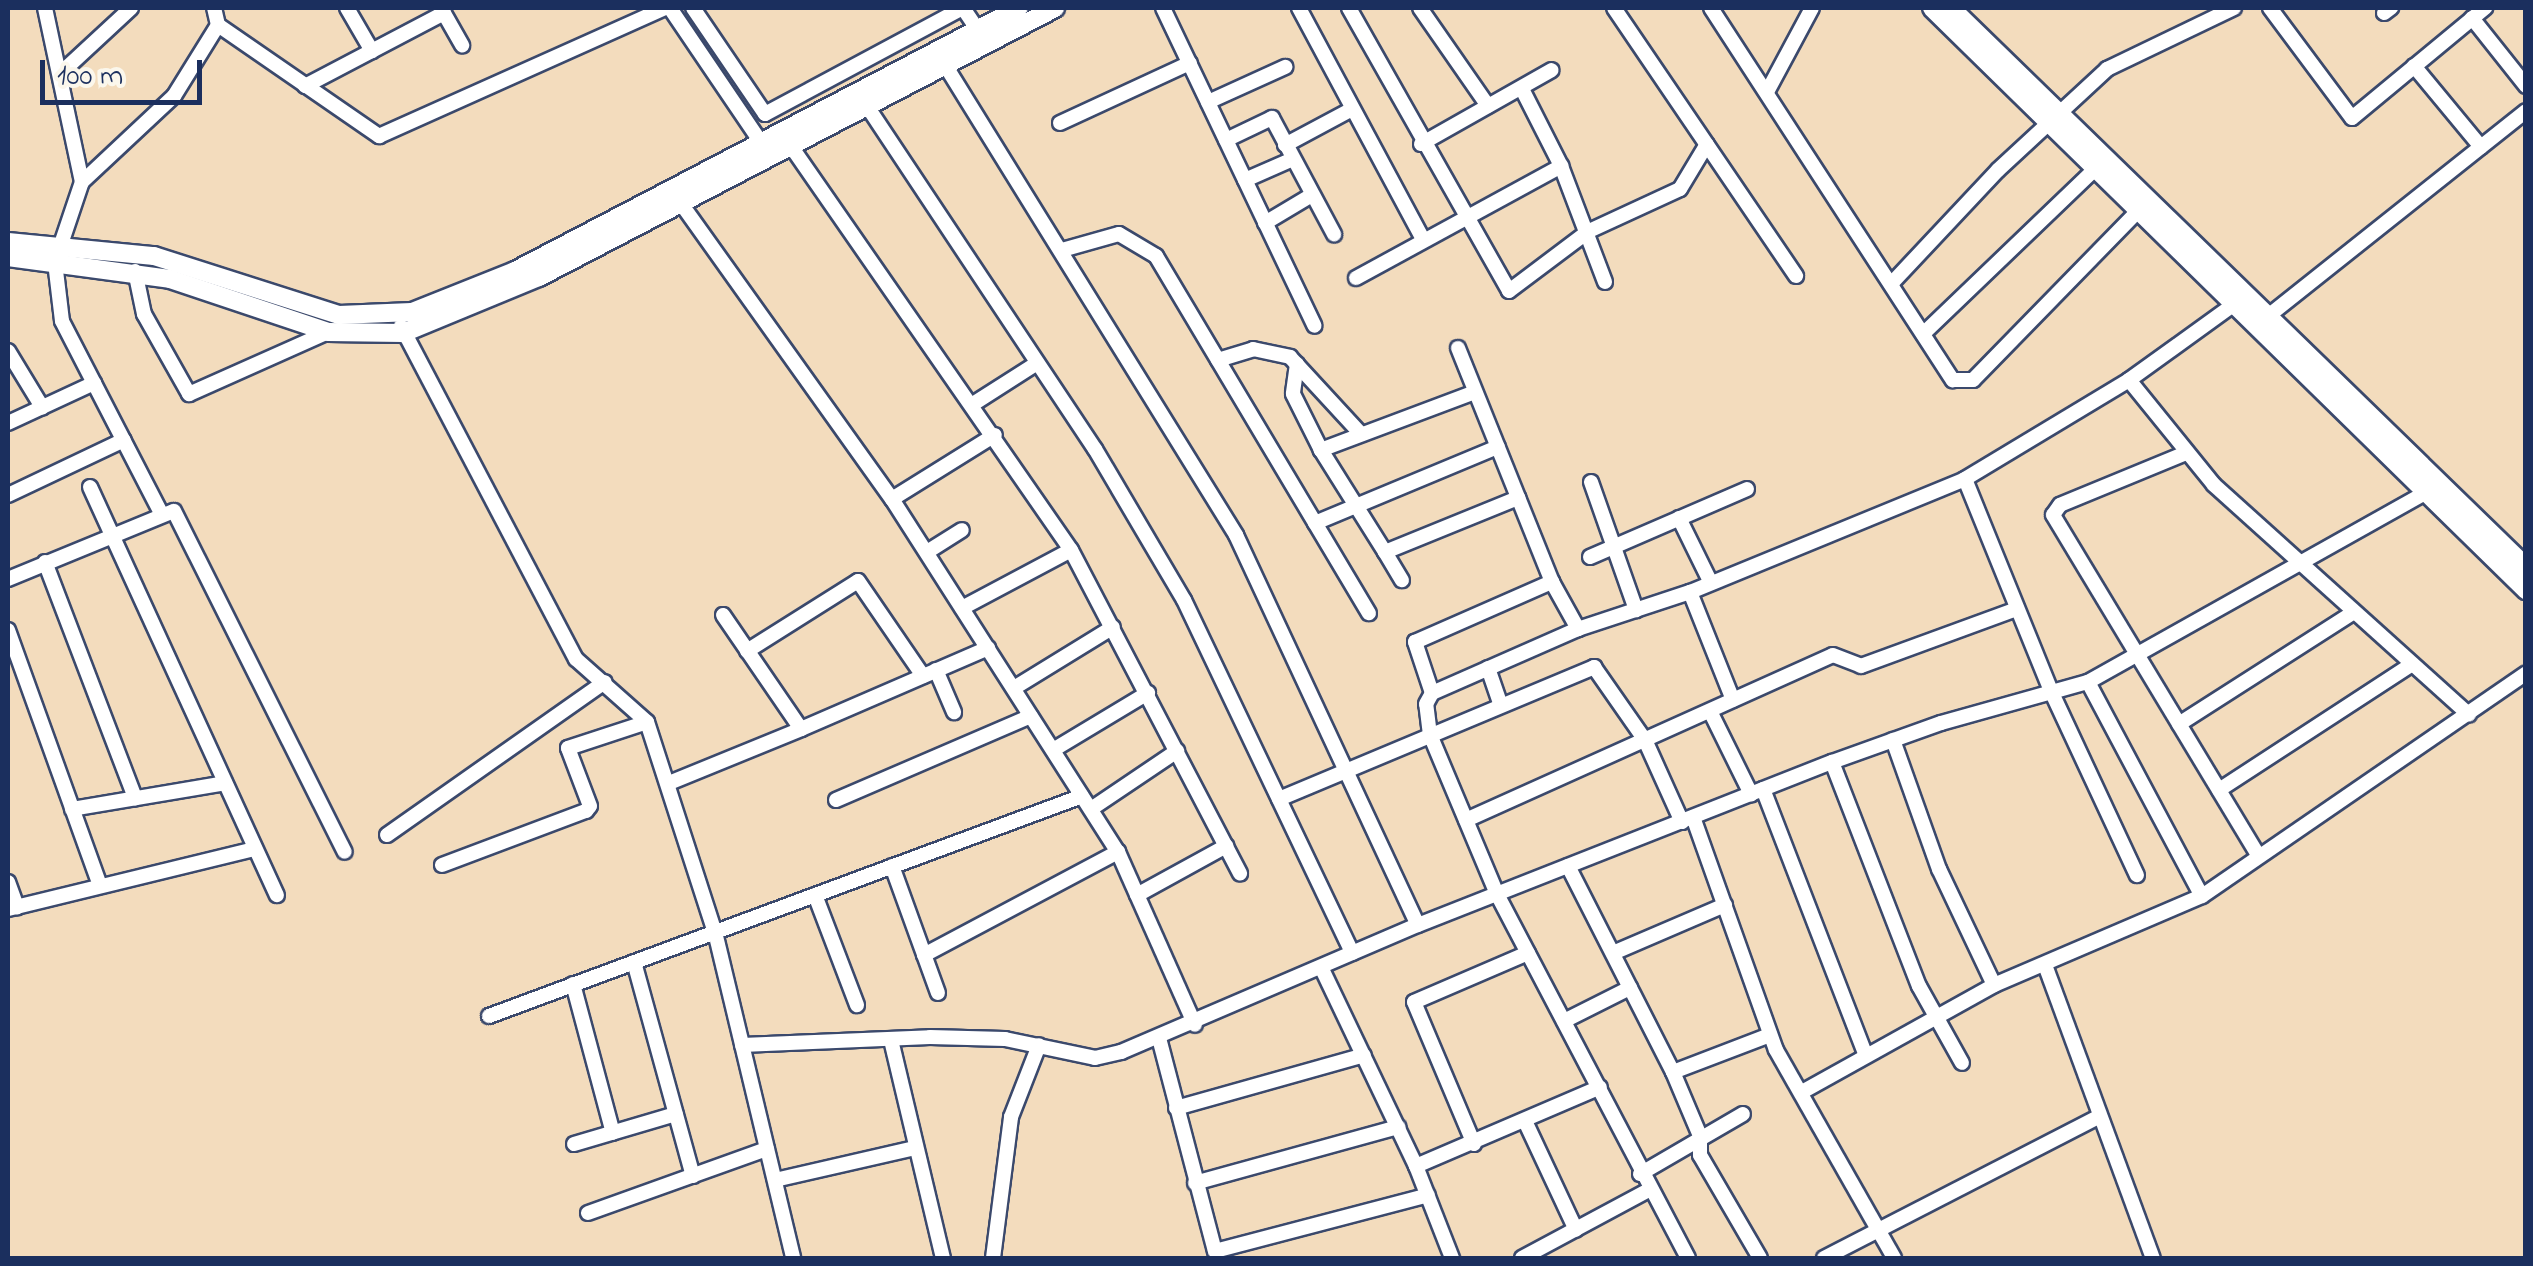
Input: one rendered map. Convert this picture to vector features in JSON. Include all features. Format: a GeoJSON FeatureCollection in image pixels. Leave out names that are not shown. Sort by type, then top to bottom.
{"type":"FeatureCollection","features":[{"type":"Feature","properties":{"kind":"main road"},"geometry":{"type":"LineString","coordinates":[[786,138],[866,106],[942,59],[977,29],[1019,8]]}},
{"type":"Feature","properties":{"kind":"main road"},"geometry":{"type":"LineString","coordinates":[[8,257],[154,256],[339,315],[401,324],[942,59],[1055,8]]}},
{"type":"Feature","properties":{"kind":"main road"},"geometry":{"type":"LineString","coordinates":[[1932,8],[2267,317],[2526,590]]}},
{"type":"Feature","properties":{"kind":"main road"},"geometry":{"type":"LineString","coordinates":[[1952,8],[2054,117],[2096,169],[2233,305],[2432,489],[2526,567]]}},
{"type":"Feature","properties":{"kind":"main road"},"geometry":{"type":"LineString","coordinates":[[8,242],[135,271],[328,332],[401,324],[484,304],[680,202],[765,149]]}},
{"type":"Feature","properties":{"kind":"street"},"geometry":{"type":"LineString","coordinates":[[45,8],[62,72],[82,182]]}},
{"type":"Feature","properties":{"kind":"street"},"geometry":{"type":"LineString","coordinates":[[62,72],[131,8]]}},
{"type":"Feature","properties":{"kind":"street"},"geometry":{"type":"LineString","coordinates":[[214,8],[218,25],[379,136],[667,8],[765,149]]}},
{"type":"Feature","properties":{"kind":"street"},"geometry":{"type":"LineString","coordinates":[[347,8],[372,51]]}},
{"type":"Feature","properties":{"kind":"street"},"geometry":{"type":"LineString","coordinates":[[693,8],[765,114],[963,8],[977,29]]}},
{"type":"Feature","properties":{"kind":"street"},"geometry":{"type":"LineString","coordinates":[[1163,8],[1314,326]]}},
{"type":"Feature","properties":{"kind":"street"},"geometry":{"type":"LineString","coordinates":[[1299,8],[1423,240]]}},
{"type":"Feature","properties":{"kind":"street"},"geometry":{"type":"LineString","coordinates":[[1349,8],[1421,144],[1509,291],[1589,231],[1680,189],[1706,144]]}},
{"type":"Feature","properties":{"kind":"street"},"geometry":{"type":"LineString","coordinates":[[1420,8],[1488,106]]}},
{"type":"Feature","properties":{"kind":"street"},"geometry":{"type":"LineString","coordinates":[[1614,8],[1796,276]]}},
{"type":"Feature","properties":{"kind":"street"},"geometry":{"type":"LineString","coordinates":[[1711,8],[1953,380],[1973,380],[2138,211]]}},
{"type":"Feature","properties":{"kind":"street"},"geometry":{"type":"LineString","coordinates":[[1767,92],[1812,8]]}},
{"type":"Feature","properties":{"kind":"street"},"geometry":{"type":"LineString","coordinates":[[2270,8],[2352,118],[2478,13],[2526,86]]}},
{"type":"Feature","properties":{"kind":"street"},"geometry":{"type":"LineString","coordinates":[[1891,284],[2054,117],[2107,69],[2229,9]]}},
{"type":"Feature","properties":{"kind":"street"},"geometry":{"type":"LineString","coordinates":[[305,86],[442,10],[462,45]]}},
{"type":"Feature","properties":{"kind":"street"},"geometry":{"type":"LineString","coordinates":[[160,511],[57,309],[58,254],[82,182],[174,96],[218,25]]}},
{"type":"Feature","properties":{"kind":"street"},"geometry":{"type":"LineString","coordinates":[[942,59],[1236,535],[1418,925]]}},
{"type":"Feature","properties":{"kind":"street"},"geometry":{"type":"LineString","coordinates":[[1060,123],[1190,63]]}},
{"type":"Feature","properties":{"kind":"street"},"geometry":{"type":"LineString","coordinates":[[1208,102],[1285,66]]}},
{"type":"Feature","properties":{"kind":"street"},"geometry":{"type":"LineString","coordinates":[[2414,66],[2481,147]]}},
{"type":"Feature","properties":{"kind":"street"},"geometry":{"type":"LineString","coordinates":[[1421,144],[1552,70]]}},
{"type":"Feature","properties":{"kind":"street"},"geometry":{"type":"LineString","coordinates":[[1522,89],[1561,166],[1606,282]]}},
{"type":"Feature","properties":{"kind":"street"},"geometry":{"type":"LineString","coordinates":[[866,106],[1038,363],[1184,600],[1352,953]]}},
{"type":"Feature","properties":{"kind":"street"},"geometry":{"type":"LineString","coordinates":[[1245,180],[1352,109]]}},
{"type":"Feature","properties":{"kind":"street"},"geometry":{"type":"LineString","coordinates":[[2267,317],[2526,111]]}},
{"type":"Feature","properties":{"kind":"street"},"geometry":{"type":"LineString","coordinates":[[1226,140],[1272,118],[1334,234]]}},
{"type":"Feature","properties":{"kind":"street"},"geometry":{"type":"LineString","coordinates":[[786,138],[1071,550],[1240,873]]}},
{"type":"Feature","properties":{"kind":"street"},"geometry":{"type":"LineString","coordinates":[[1356,278],[1561,166]]}},
{"type":"Feature","properties":{"kind":"street"},"geometry":{"type":"LineString","coordinates":[[1924,334],[2096,169]]}},
{"type":"Feature","properties":{"kind":"street"},"geometry":{"type":"LineString","coordinates":[[1266,223],[1312,195]]}},
{"type":"Feature","properties":{"kind":"street"},"geometry":{"type":"LineString","coordinates":[[680,202],[892,499],[1087,802],[1118,852],[1194,1025]]}},
{"type":"Feature","properties":{"kind":"street"},"geometry":{"type":"LineString","coordinates":[[1062,250],[1119,234],[1156,256],[1369,613]]}},
{"type":"Feature","properties":{"kind":"street"},"geometry":{"type":"LineString","coordinates":[[135,271],[144,314],[189,394],[328,332]]}},
{"type":"Feature","properties":{"kind":"street"},"geometry":{"type":"LineString","coordinates":[[1688,1258],[1648,1191],[1600,1087],[1497,894],[1430,735],[1426,704],[1432,693],[1578,629],[1690,592],[1965,479],[2129,380],[2233,305]]}},
{"type":"Feature","properties":{"kind":"street"},"geometry":{"type":"LineString","coordinates":[[401,324],[576,659],[647,722],[715,932],[794,1258]]}},
{"type":"Feature","properties":{"kind":"street"},"geometry":{"type":"LineString","coordinates":[[1458,348],[1552,582],[1578,629]]}},
{"type":"Feature","properties":{"kind":"street"},"geometry":{"type":"LineString","coordinates":[[1218,360],[1253,349],[1297,364],[1361,434]]}},
{"type":"Feature","properties":{"kind":"street"},"geometry":{"type":"LineString","coordinates":[[8,351],[42,408]]}},
{"type":"Feature","properties":{"kind":"street"},"geometry":{"type":"LineString","coordinates":[[973,404],[1038,363]]}},
{"type":"Feature","properties":{"kind":"street"},"geometry":{"type":"LineString","coordinates":[[1297,364],[1293,394],[1322,450],[1402,580]]}},
{"type":"Feature","properties":{"kind":"street"},"geometry":{"type":"LineString","coordinates":[[2129,380],[2186,453],[2469,715]]}},
{"type":"Feature","properties":{"kind":"street"},"geometry":{"type":"LineString","coordinates":[[8,423],[94,384]]}},
{"type":"Feature","properties":{"kind":"street"},"geometry":{"type":"LineString","coordinates":[[1322,450],[1475,392]]}},
{"type":"Feature","properties":{"kind":"street"},"geometry":{"type":"LineString","coordinates":[[892,499],[995,436]]}},
{"type":"Feature","properties":{"kind":"street"},"geometry":{"type":"LineString","coordinates":[[8,495],[124,440]]}},
{"type":"Feature","properties":{"kind":"street"},"geometry":{"type":"LineString","coordinates":[[1315,522],[1353,502],[1498,447]]}},
{"type":"Feature","properties":{"kind":"street"},"geometry":{"type":"LineString","coordinates":[[2186,453],[2060,505],[2052,515],[2260,856]]}},
{"type":"Feature","properties":{"kind":"street"},"geometry":{"type":"LineString","coordinates":[[1965,479],[2052,693],[2138,875]]}},
{"type":"Feature","properties":{"kind":"street"},"geometry":{"type":"LineString","coordinates":[[1591,482],[1636,610]]}},
{"type":"Feature","properties":{"kind":"street"},"geometry":{"type":"LineString","coordinates":[[90,487],[276,895]]}},
{"type":"Feature","properties":{"kind":"street"},"geometry":{"type":"LineString","coordinates":[[1590,557],[1748,489]]}},
{"type":"Feature","properties":{"kind":"street"},"geometry":{"type":"LineString","coordinates":[[742,1045],[1005,1039],[1095,1058],[1159,1038],[1418,925],[1832,762],[2088,682],[2432,489]]}},
{"type":"Feature","properties":{"kind":"street"},"geometry":{"type":"LineString","coordinates":[[1385,552],[1518,498]]}},
{"type":"Feature","properties":{"kind":"street"},"geometry":{"type":"LineString","coordinates":[[8,579],[160,511],[174,511],[184,523],[345,852]]}},
{"type":"Feature","properties":{"kind":"street"},"geometry":{"type":"LineString","coordinates":[[1679,518],[1711,583]]}},
{"type":"Feature","properties":{"kind":"street"},"geometry":{"type":"LineString","coordinates":[[926,552],[962,530]]}},
{"type":"Feature","properties":{"kind":"street"},"geometry":{"type":"LineString","coordinates":[[962,608],[1071,550]]}},
{"type":"Feature","properties":{"kind":"street"},"geometry":{"type":"LineString","coordinates":[[45,562],[135,798]]}},
{"type":"Feature","properties":{"kind":"street"},"geometry":{"type":"LineString","coordinates":[[747,651],[858,582],[930,674],[954,712]]}},
{"type":"Feature","properties":{"kind":"street"},"geometry":{"type":"LineString","coordinates":[[1432,693],[1415,642],[1552,582]]}},
{"type":"Feature","properties":{"kind":"street"},"geometry":{"type":"LineString","coordinates":[[1690,592],[1733,700]]}},
{"type":"Feature","properties":{"kind":"street"},"geometry":{"type":"LineString","coordinates":[[1466,820],[1833,655],[1861,666],[2017,609]]}},
{"type":"Feature","properties":{"kind":"street"},"geometry":{"type":"LineString","coordinates":[[2179,724],[2354,612]]}},
{"type":"Feature","properties":{"kind":"street"},"geometry":{"type":"LineString","coordinates":[[723,615],[801,729]]}},
{"type":"Feature","properties":{"kind":"street"},"geometry":{"type":"LineString","coordinates":[[1014,688],[1114,627]]}},
{"type":"Feature","properties":{"kind":"street"},"geometry":{"type":"LineString","coordinates":[[8,630],[14,668],[100,886]]}},
{"type":"Feature","properties":{"kind":"street"},"geometry":{"type":"LineString","coordinates":[[669,783],[988,648]]}},
{"type":"Feature","properties":{"kind":"street"},"geometry":{"type":"LineString","coordinates":[[2219,790],[2412,664]]}},
{"type":"Feature","properties":{"kind":"street"},"geometry":{"type":"LineString","coordinates":[[1279,799],[1594,667],[1645,740],[1688,819],[1724,905],[1770,1035],[1881,1228],[1894,1258]]}},
{"type":"Feature","properties":{"kind":"street"},"geometry":{"type":"LineString","coordinates":[[1488,668],[1501,706]]}},
{"type":"Feature","properties":{"kind":"street"},"geometry":{"type":"LineString","coordinates":[[1802,1092],[1865,1053],[1994,985],[2202,896],[2526,673]]}},
{"type":"Feature","properties":{"kind":"street"},"geometry":{"type":"LineString","coordinates":[[387,836],[605,682]]}},
{"type":"Feature","properties":{"kind":"street"},"geometry":{"type":"LineString","coordinates":[[2088,682],[2202,896]]}},
{"type":"Feature","properties":{"kind":"street"},"geometry":{"type":"LineString","coordinates":[[1053,750],[1148,694]]}},
{"type":"Feature","properties":{"kind":"street"},"geometry":{"type":"LineString","coordinates":[[1710,711],[1757,792],[1865,1053]]}},
{"type":"Feature","properties":{"kind":"street"},"geometry":{"type":"LineString","coordinates":[[836,800],[1032,716]]}},
{"type":"Feature","properties":{"kind":"street"},"geometry":{"type":"LineString","coordinates":[[442,865],[586,811],[590,806],[568,748],[647,722]]}},
{"type":"Feature","properties":{"kind":"street"},"geometry":{"type":"LineString","coordinates":[[1894,740],[1940,869],[1994,985]]}},
{"type":"Feature","properties":{"kind":"street"},"geometry":{"type":"LineString","coordinates":[[489,1016],[892,866],[1087,802],[1177,751]]}},
{"type":"Feature","properties":{"kind":"street"},"geometry":{"type":"LineString","coordinates":[[1832,762],[1936,1016],[1962,1063]]}},
{"type":"Feature","properties":{"kind":"street"},"geometry":{"type":"LineString","coordinates":[[72,809],[226,783]]}},
{"type":"Feature","properties":{"kind":"street"},"geometry":{"type":"LineString","coordinates":[[1137,896],[1226,846]]}},
{"type":"Feature","properties":{"kind":"street"},"geometry":{"type":"LineString","coordinates":[[8,882],[12,908],[255,849]]}},
{"type":"Feature","properties":{"kind":"street"},"geometry":{"type":"LineString","coordinates":[[924,955],[1118,852]]}},
{"type":"Feature","properties":{"kind":"street"},"geometry":{"type":"LineString","coordinates":[[892,866],[938,993]]}},
{"type":"Feature","properties":{"kind":"street"},"geometry":{"type":"LineString","coordinates":[[1568,866],[1673,1072],[1700,1136],[1700,1155],[1760,1258]]}},
{"type":"Feature","properties":{"kind":"street"},"geometry":{"type":"LineString","coordinates":[[815,895],[856,1005]]}},
{"type":"Feature","properties":{"kind":"street"},"geometry":{"type":"LineString","coordinates":[[1612,953],[1724,905]]}},
{"type":"Feature","properties":{"kind":"street"},"geometry":{"type":"LineString","coordinates":[[1474,1144],[1414,1002],[1528,953]]}},
{"type":"Feature","properties":{"kind":"street"},"geometry":{"type":"LineString","coordinates":[[634,962],[693,1176]]}},
{"type":"Feature","properties":{"kind":"street"},"geometry":{"type":"LineString","coordinates":[[2045,964],[2153,1258]]}},
{"type":"Feature","properties":{"kind":"street"},"geometry":{"type":"LineString","coordinates":[[1322,969],[1416,1166],[1452,1258]]}},
{"type":"Feature","properties":{"kind":"street"},"geometry":{"type":"LineString","coordinates":[[574,984],[613,1133]]}},
{"type":"Feature","properties":{"kind":"street"},"geometry":{"type":"LineString","coordinates":[[1564,1022],[1630,988]]}},
{"type":"Feature","properties":{"kind":"street"},"geometry":{"type":"LineString","coordinates":[[1673,1072],[1770,1035]]}},
{"type":"Feature","properties":{"kind":"street"},"geometry":{"type":"LineString","coordinates":[[1159,1038],[1211,1245],[1224,1253],[1428,1194]]}},
{"type":"Feature","properties":{"kind":"street"},"geometry":{"type":"LineString","coordinates":[[891,1040],[942,1258]]}},
{"type":"Feature","properties":{"kind":"street"},"geometry":{"type":"LineString","coordinates":[[993,1258],[1010,1116],[1039,1045]]}},
{"type":"Feature","properties":{"kind":"street"},"geometry":{"type":"LineString","coordinates":[[1176,1108],[1364,1055]]}},
{"type":"Feature","properties":{"kind":"street"},"geometry":{"type":"LineString","coordinates":[[1416,1166],[1600,1087]]}},
{"type":"Feature","properties":{"kind":"street"},"geometry":{"type":"LineString","coordinates":[[574,1144],[676,1114]]}},
{"type":"Feature","properties":{"kind":"street"},"geometry":{"type":"LineString","coordinates":[[1640,1174],[1744,1114]]}},
{"type":"Feature","properties":{"kind":"street"},"geometry":{"type":"LineString","coordinates":[[1824,1258],[2100,1116]]}},
{"type":"Feature","properties":{"kind":"street"},"geometry":{"type":"LineString","coordinates":[[1525,1121],[1576,1230]]}},
{"type":"Feature","properties":{"kind":"street"},"geometry":{"type":"LineString","coordinates":[[1195,1184],[1398,1128]]}},
{"type":"Feature","properties":{"kind":"street"},"geometry":{"type":"LineString","coordinates":[[775,1180],[916,1148]]}},
{"type":"Feature","properties":{"kind":"street"},"geometry":{"type":"LineString","coordinates":[[588,1214],[767,1149]]}},
{"type":"Feature","properties":{"kind":"street"},"geometry":{"type":"LineString","coordinates":[[1522,1258],[1648,1191]]}}]}
